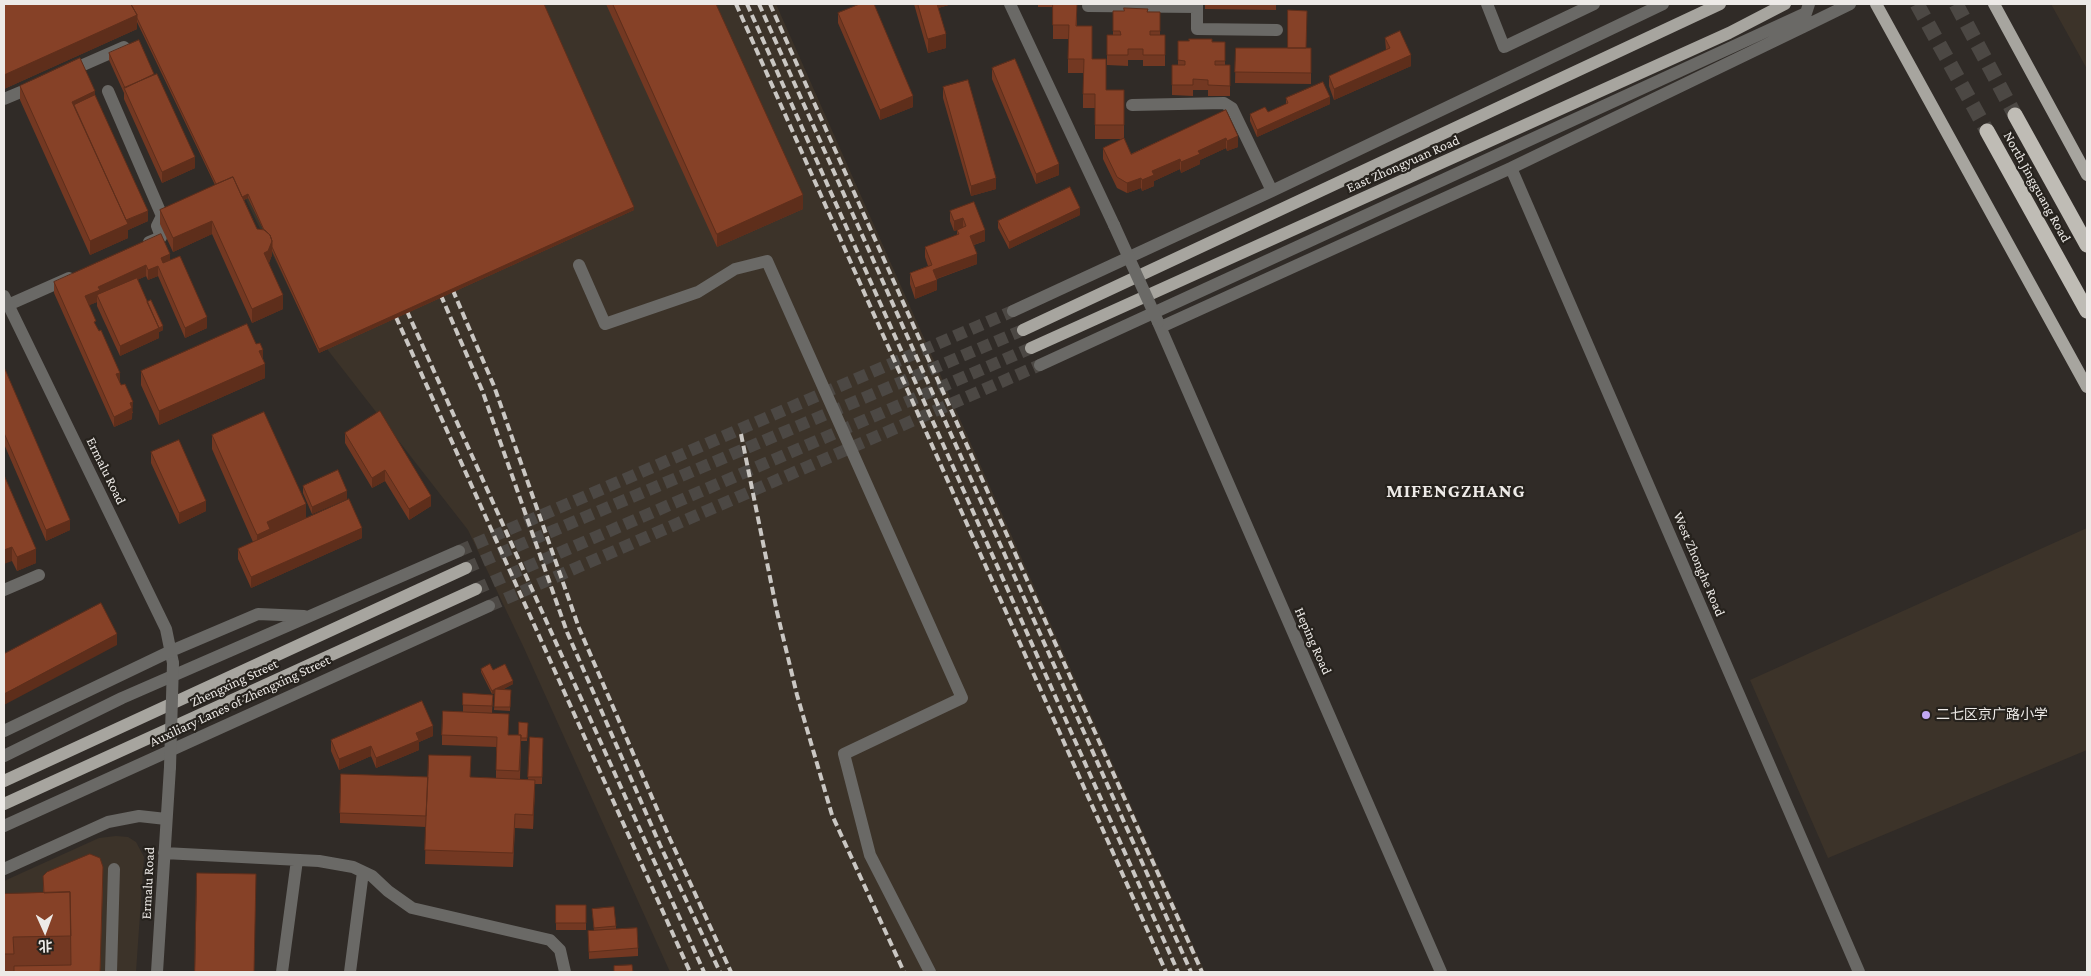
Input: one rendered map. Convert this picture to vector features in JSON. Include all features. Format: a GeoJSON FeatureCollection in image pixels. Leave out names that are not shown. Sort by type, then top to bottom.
{"type":"FeatureCollection","features":[{"type":"Feature","properties":{"kind":"highway","name":"North Jingguang Road"},"geometry":{"type":"LineString","coordinates":[[2015,116],[2087,245]]}},
{"type":"Feature","properties":{"kind":"highway","name":"North Jingguang Road"},"geometry":{"type":"LineString","coordinates":[[1987,131],[2087,311]]}},
{"type":"Feature","properties":{"kind":"main road","name":"East Zhongyuan Road"},"geometry":{"type":"LineString","coordinates":[[1023,330],[1720,4]]}},
{"type":"Feature","properties":{"kind":"main road","name":"East Zhongyuan Road"},"geometry":{"type":"LineString","coordinates":[[1031,348],[1728,33],[1786,4]]}},
{"type":"Feature","properties":{"kind":"main road"},"geometry":{"type":"LineString","coordinates":[[1876,4],[2087,387]]}},
{"type":"Feature","properties":{"kind":"main road"},"geometry":{"type":"LineString","coordinates":[[1994,4],[2087,175]]}},
{"type":"Feature","properties":{"kind":"main road","name":"Zhengxing Street"},"geometry":{"type":"LineString","coordinates":[[4,781],[466,568]]}},
{"type":"Feature","properties":{"kind":"main road","name":"Zhengxing Street"},"geometry":{"type":"LineString","coordinates":[[4,804],[476,589]]}},
{"type":"Feature","properties":{"kind":"street","name":"Heping Road"},"geometry":{"type":"LineString","coordinates":[[1010,4],[1159,325],[1441,972]]}},
{"type":"Feature","properties":{"kind":"street"},"geometry":{"type":"LineString","coordinates":[[1487,4],[1504,47],[1594,4]]}},
{"type":"Feature","properties":{"kind":"street"},"geometry":{"type":"LineString","coordinates":[[1012,312],[1272,191],[1663,4]]}},
{"type":"Feature","properties":{"kind":"street"},"geometry":{"type":"LineString","coordinates":[[1159,325],[1511,168],[1850,4]]}},
{"type":"Feature","properties":{"kind":"street"},"geometry":{"type":"LineString","coordinates":[[1088,6],[1197,5],[1197,29],[1277,30]]}},
{"type":"Feature","properties":{"kind":"street"},"geometry":{"type":"LineString","coordinates":[[1801,28],[1808,8]]}},
{"type":"Feature","properties":{"kind":"street"},"geometry":{"type":"LineString","coordinates":[[1040,365],[1808,8]]}},
{"type":"Feature","properties":{"kind":"street"},"geometry":{"type":"LineString","coordinates":[[4,99],[127,46]]}},
{"type":"Feature","properties":{"kind":"street"},"geometry":{"type":"LineString","coordinates":[[108,91],[162,216],[157,226],[160,237],[134,249]]}},
{"type":"Feature","properties":{"kind":"street"},"geometry":{"type":"LineString","coordinates":[[1132,105],[1224,103],[1232,108],[1272,191]]}},
{"type":"Feature","properties":{"kind":"street","name":"West Zhonghe Road"},"geometry":{"type":"LineString","coordinates":[[1511,168],[1859,972]]}},
{"type":"Feature","properties":{"kind":"street"},"geometry":{"type":"LineString","coordinates":[[579,265],[605,324],[698,292],[735,269],[767,261],[962,698],[844,754],[870,855],[930,972]]}},
{"type":"Feature","properties":{"kind":"street"},"geometry":{"type":"LineString","coordinates":[[6,300],[80,273]]}},
{"type":"Feature","properties":{"kind":"street","name":"Ermalu Road"},"geometry":{"type":"LineString","coordinates":[[6,300],[166,629],[172,657],[170,766],[157,972]]}},
{"type":"Feature","properties":{"kind":"street"},"geometry":{"type":"LineString","coordinates":[[4,756],[122,698],[459,551]]}},
{"type":"Feature","properties":{"kind":"street"},"geometry":{"type":"LineString","coordinates":[[4,590],[40,575]]}},
{"type":"Feature","properties":{"kind":"street","name":"Auxiliary Lanes of Zhengxing Street"},"geometry":{"type":"LineString","coordinates":[[4,826],[489,606]]}},
{"type":"Feature","properties":{"kind":"street"},"geometry":{"type":"LineString","coordinates":[[4,731],[172,657],[258,614],[307,616]]}},
{"type":"Feature","properties":{"kind":"street"},"geometry":{"type":"LineString","coordinates":[[4,870],[108,822],[139,816],[166,819]]}},
{"type":"Feature","properties":{"kind":"street"},"geometry":{"type":"LineString","coordinates":[[164,853],[319,861],[353,867],[372,876],[388,891],[412,908],[550,940],[560,950],[565,972]]}},
{"type":"Feature","properties":{"kind":"street"},"geometry":{"type":"LineString","coordinates":[[282,972],[297,860]]}},
{"type":"Feature","properties":{"kind":"street"},"geometry":{"type":"LineString","coordinates":[[110,972],[114,869]]}},
{"type":"Feature","properties":{"kind":"street"},"geometry":{"type":"LineString","coordinates":[[350,972],[363,872]]}},
{"type":"Feature","properties":{"kind":"shaded area"},"geometry":{"type":"Polygon","coordinates":[[[128,4],[776,4],[1205,972],[670,972],[524,648],[468,530],[327,349],[308,328],[238,183],[128,4]]]}},
{"type":"Feature","properties":{"kind":"shaded area"},"geometry":{"type":"Polygon","coordinates":[[[2051,4],[2087,4],[2087,69],[2051,4]]]}},
{"type":"Feature","properties":{"kind":"shaded area","name":"二七区京广路小学"},"geometry":{"type":"Polygon","coordinates":[[[2087,528],[2087,750],[1828,858],[1750,680],[2087,528]]]}},
{"type":"Feature","properties":{"kind":"shaded area"},"geometry":{"type":"Polygon","coordinates":[[[128,837],[136,842],[144,857],[136,972],[4,972],[4,881],[99,838],[128,837]]]}},
{"type":"Feature","properties":{"kind":"building"},"geometry":{"type":"Polygon","coordinates":[[[4,4],[131,4],[137,15],[4,75],[4,4]]]}},
{"type":"Feature","properties":{"kind":"building"},"geometry":{"type":"Polygon","coordinates":[[[131,4],[544,4],[634,207],[319,349],[272,247],[270,235],[264,230],[248,194],[242,197],[233,177],[216,184],[131,4]]]}},
{"type":"Feature","properties":{"kind":"building"},"geometry":{"type":"Polygon","coordinates":[[[613,4],[716,4],[803,195],[717,234],[613,4]]]}},
{"type":"Feature","properties":{"kind":"building"},"geometry":{"type":"Polygon","coordinates":[[[860,4],[874,4],[913,96],[880,110],[838,13],[860,4]]]}},
{"type":"Feature","properties":{"kind":"building"},"geometry":{"type":"Polygon","coordinates":[[[918,4],[937,4],[946,34],[928,39],[918,4]]]}},
{"type":"Feature","properties":{"kind":"building"},"geometry":{"type":"Polygon","coordinates":[[[1053,4],[1077,4],[1076,26],[1092,26],[1092,59],[1106,59],[1106,90],[1124,90],[1124,125],[1095,125],[1095,94],[1083,94],[1084,59],[1068,59],[1069,25],[1053,25],[1053,4]]]}},
{"type":"Feature","properties":{"kind":"building"},"geometry":{"type":"Polygon","coordinates":[[[1124,8],[1148,9],[1147,12],[1160,12],[1160,31],[1150,31],[1150,35],[1165,35],[1165,55],[1143,55],[1143,49],[1128,49],[1128,55],[1107,55],[1107,35],[1121,35],[1120,31],[1113,31],[1113,11],[1124,11],[1124,8]]]}},
{"type":"Feature","properties":{"kind":"building"},"geometry":{"type":"Polygon","coordinates":[[[1288,10],[1307,11],[1306,48],[1288,48],[1288,10]]]}},
{"type":"Feature","properties":{"kind":"building"},"geometry":{"type":"Polygon","coordinates":[[[1400,31],[1411,55],[1334,89],[1329,76],[1390,48],[1385,38],[1400,31]]]}},
{"type":"Feature","properties":{"kind":"building"},"geometry":{"type":"Polygon","coordinates":[[[1189,39],[1212,39],[1212,42],[1225,42],[1225,61],[1215,61],[1215,65],[1230,65],[1230,86],[1208,85],[1208,80],[1193,79],[1193,85],[1172,85],[1172,65],[1185,65],[1185,61],[1178,60],[1178,41],[1189,41],[1189,39]]]}},
{"type":"Feature","properties":{"kind":"building"},"geometry":{"type":"Polygon","coordinates":[[[139,40],[154,74],[125,88],[109,53],[139,40]]]}},
{"type":"Feature","properties":{"kind":"building"},"geometry":{"type":"Polygon","coordinates":[[[1236,48],[1311,48],[1311,73],[1235,72],[1236,48]]]}},
{"type":"Feature","properties":{"kind":"building"},"geometry":{"type":"Polygon","coordinates":[[[80,58],[95,91],[72,102],[128,224],[90,241],[20,86],[80,58]]]}},
{"type":"Feature","properties":{"kind":"building"},"geometry":{"type":"Polygon","coordinates":[[[1015,59],[1059,164],[1036,174],[992,68],[1015,59]]]}},
{"type":"Feature","properties":{"kind":"building"},"geometry":{"type":"Polygon","coordinates":[[[157,74],[195,157],[162,172],[124,88],[157,74]]]}},
{"type":"Feature","properties":{"kind":"building"},"geometry":{"type":"Polygon","coordinates":[[[968,80],[996,178],[971,186],[943,87],[968,80]]]}},
{"type":"Feature","properties":{"kind":"building"},"geometry":{"type":"Polygon","coordinates":[[[1323,82],[1330,97],[1257,130],[1250,114],[1265,107],[1268,112],[1288,103],[1286,98],[1323,82]]]}},
{"type":"Feature","properties":{"kind":"building"},"geometry":{"type":"Polygon","coordinates":[[[95,95],[148,211],[126,220],[74,105],[95,95]]]}},
{"type":"Feature","properties":{"kind":"building"},"geometry":{"type":"Polygon","coordinates":[[[1226,110],[1238,136],[1227,141],[1226,138],[1198,151],[1200,154],[1181,162],[1180,159],[1152,171],[1154,175],[1142,180],[1141,178],[1127,183],[1117,177],[1103,148],[1124,138],[1131,154],[1226,110]]]}},
{"type":"Feature","properties":{"kind":"building"},"geometry":{"type":"Polygon","coordinates":[[[233,177],[257,229],[265,230],[270,235],[272,241],[268,251],[264,253],[283,295],[252,309],[212,221],[173,238],[160,210],[233,177]]]}},
{"type":"Feature","properties":{"kind":"building"},"geometry":{"type":"Polygon","coordinates":[[[1070,187],[1080,208],[1009,242],[998,221],[1070,187]]]}},
{"type":"Feature","properties":{"kind":"building"},"geometry":{"type":"Polygon","coordinates":[[[974,202],[985,230],[970,236],[977,254],[933,270],[937,280],[915,288],[910,273],[932,265],[925,247],[959,234],[957,230],[966,226],[963,218],[954,221],[950,211],[974,202]]]}},
{"type":"Feature","properties":{"kind":"building"},"geometry":{"type":"Polygon","coordinates":[[[161,234],[170,254],[161,258],[163,263],[180,256],[207,317],[185,328],[158,266],[148,270],[146,265],[98,287],[100,290],[85,296],[96,321],[94,322],[99,331],[101,330],[120,373],[116,374],[121,385],[125,384],[133,402],[130,403],[132,408],[114,417],[54,282],[161,234]]]}},
{"type":"Feature","properties":{"kind":"building"},"geometry":{"type":"Polygon","coordinates":[[[137,278],[159,328],[120,346],[97,295],[137,278]]]}},
{"type":"Feature","properties":{"kind":"building"},"geometry":{"type":"Polygon","coordinates":[[[151,300],[163,326],[159,328],[147,302],[151,300]]]}},
{"type":"Feature","properties":{"kind":"building"},"geometry":{"type":"Polygon","coordinates":[[[247,324],[256,344],[260,343],[263,350],[259,351],[265,364],[159,411],[141,371],[247,324]]]}},
{"type":"Feature","properties":{"kind":"building"},"geometry":{"type":"Polygon","coordinates":[[[4,367],[70,520],[46,530],[4,433],[4,367]]]}},
{"type":"Feature","properties":{"kind":"building"},"geometry":{"type":"Polygon","coordinates":[[[380,411],[431,496],[409,509],[385,470],[372,478],[345,433],[380,411]]]}},
{"type":"Feature","properties":{"kind":"building"},"geometry":{"type":"Polygon","coordinates":[[[264,412],[306,504],[267,522],[270,529],[257,535],[212,435],[264,412]]]}},
{"type":"Feature","properties":{"kind":"building"},"geometry":{"type":"Polygon","coordinates":[[[179,440],[206,501],[179,513],[151,452],[179,440]]]}},
{"type":"Feature","properties":{"kind":"building"},"geometry":{"type":"Polygon","coordinates":[[[338,470],[347,491],[312,507],[303,486],[338,470]]]}},
{"type":"Feature","properties":{"kind":"building"},"geometry":{"type":"Polygon","coordinates":[[[4,475],[36,549],[17,557],[12,547],[4,550],[4,475]]]}},
{"type":"Feature","properties":{"kind":"building"},"geometry":{"type":"Polygon","coordinates":[[[349,499],[362,528],[251,577],[238,549],[349,499]]]}},
{"type":"Feature","properties":{"kind":"building"},"geometry":{"type":"Polygon","coordinates":[[[101,603],[117,634],[4,694],[4,654],[101,603]]]}},
{"type":"Feature","properties":{"kind":"building"},"geometry":{"type":"Polygon","coordinates":[[[490,664],[493,670],[505,664],[513,681],[492,691],[481,669],[490,664]]]}},
{"type":"Feature","properties":{"kind":"building"},"geometry":{"type":"Polygon","coordinates":[[[495,689],[511,690],[510,707],[494,707],[495,689]]]}},
{"type":"Feature","properties":{"kind":"building"},"geometry":{"type":"Polygon","coordinates":[[[463,693],[493,695],[492,706],[463,705],[463,693]]]}},
{"type":"Feature","properties":{"kind":"building"},"geometry":{"type":"Polygon","coordinates":[[[422,701],[433,726],[416,733],[419,740],[376,758],[371,746],[339,759],[331,740],[422,701]]]}},
{"type":"Feature","properties":{"kind":"building"},"geometry":{"type":"Polygon","coordinates":[[[443,711],[509,714],[508,735],[521,735],[519,771],[496,770],[497,737],[442,735],[443,711]]]}},
{"type":"Feature","properties":{"kind":"building"},"geometry":{"type":"Polygon","coordinates":[[[519,722],[528,723],[527,738],[521,738],[521,735],[519,735],[519,722]]]}},
{"type":"Feature","properties":{"kind":"building"},"geometry":{"type":"Polygon","coordinates":[[[530,737],[543,738],[542,777],[528,777],[530,737]]]}},
{"type":"Feature","properties":{"kind":"building"},"geometry":{"type":"Polygon","coordinates":[[[429,755],[471,756],[470,777],[535,780],[533,815],[515,814],[513,853],[425,850],[429,755]]]}},
{"type":"Feature","properties":{"kind":"building"},"geometry":{"type":"Polygon","coordinates":[[[341,774],[428,777],[426,816],[340,813],[341,774]]]}},
{"type":"Feature","properties":{"kind":"building"},"geometry":{"type":"Polygon","coordinates":[[[90,854],[100,858],[103,867],[100,972],[14,972],[14,966],[71,965],[70,892],[44,893],[43,876],[47,872],[90,854]]]}},
{"type":"Feature","properties":{"kind":"building"},"geometry":{"type":"Polygon","coordinates":[[[197,873],[256,874],[254,972],[195,972],[197,873]]]}},
{"type":"Feature","properties":{"kind":"building"},"geometry":{"type":"Polygon","coordinates":[[[70,892],[71,936],[13,937],[14,954],[4,954],[4,894],[70,892]]]}},
{"type":"Feature","properties":{"kind":"building"},"geometry":{"type":"Polygon","coordinates":[[[556,905],[586,905],[586,923],[556,923],[556,905]]]}},
{"type":"Feature","properties":{"kind":"building"},"geometry":{"type":"Polygon","coordinates":[[[614,907],[616,926],[594,928],[592,909],[614,907]]]}},
{"type":"Feature","properties":{"kind":"building"},"geometry":{"type":"Polygon","coordinates":[[[637,928],[638,948],[589,952],[588,931],[637,928]]]}},
{"type":"Feature","properties":{"kind":"building"},"geometry":{"type":"Polygon","coordinates":[[[632,965],[633,972],[614,972],[614,966],[632,965]]]}},
{"type":"Feature","properties":{"kind":"tunnel"},"geometry":{"type":"LineString","coordinates":[[1917,4],[1987,131]]}},
{"type":"Feature","properties":{"kind":"tunnel"},"geometry":{"type":"LineString","coordinates":[[1956,4],[2015,115]]}},
{"type":"Feature","properties":{"kind":"tunnel"},"geometry":{"type":"LineString","coordinates":[[459,551],[1013,311]]}},
{"type":"Feature","properties":{"kind":"tunnel"},"geometry":{"type":"LineString","coordinates":[[466,568],[1023,330]]}},
{"type":"Feature","properties":{"kind":"tunnel"},"geometry":{"type":"LineString","coordinates":[[476,589],[1031,348]]}},
{"type":"Feature","properties":{"kind":"tunnel"},"geometry":{"type":"LineString","coordinates":[[489,606],[1040,365]]}},
{"type":"Feature","properties":{"kind":"railway"},"geometry":{"type":"LineString","coordinates":[[736,4],[1166,972]]}},
{"type":"Feature","properties":{"kind":"railway"},"geometry":{"type":"LineString","coordinates":[[747,4],[1178,972]]}},
{"type":"Feature","properties":{"kind":"railway"},"geometry":{"type":"LineString","coordinates":[[759,4],[1191,972]]}},
{"type":"Feature","properties":{"kind":"railway"},"geometry":{"type":"LineString","coordinates":[[770,4],[1202,972]]}},
{"type":"Feature","properties":{"kind":"railway"},"geometry":{"type":"LineString","coordinates":[[448,279],[494,386],[579,628],[670,839],[731,972]]}},
{"type":"Feature","properties":{"kind":"railway"},"geometry":{"type":"LineString","coordinates":[[436,284],[482,390],[567,632],[660,845],[720,972]]}},
{"type":"Feature","properties":{"kind":"railway"},"geometry":{"type":"LineString","coordinates":[[402,300],[704,972]]}},
{"type":"Feature","properties":{"kind":"railway"},"geometry":{"type":"LineString","coordinates":[[391,306],[690,972]]}},
{"type":"Feature","properties":{"kind":"railway"},"geometry":{"type":"LineString","coordinates":[[741,434],[777,612],[797,695],[832,815],[904,972]]}},
{"type":"Feature","properties":{"kind":"place","name":"二七区京广路小学"},"geometry":{"type":"Point","coordinates":[1926,715]}},
{"type":"Feature","properties":{"kind":"district","name":"MIFENGZHANG"},"geometry":{"type":"Point","coordinates":[1456,491]}}]}
